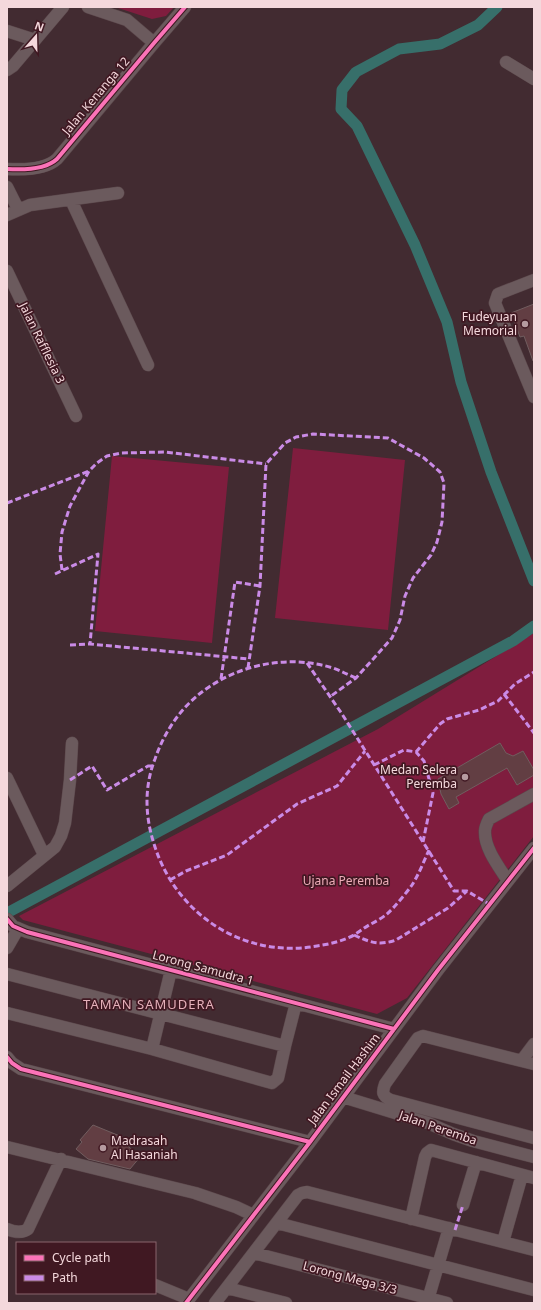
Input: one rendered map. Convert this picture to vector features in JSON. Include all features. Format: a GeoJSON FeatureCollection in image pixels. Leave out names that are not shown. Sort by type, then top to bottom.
{"type":"FeatureCollection","features":[{"type":"Feature","properties":{"kind":"street"},"geometry":{"type":"LineString","coordinates":[[7,70],[13,66],[63,7]]}},
{"type":"Feature","properties":{"kind":"street"},"geometry":{"type":"LineString","coordinates":[[88,7],[127,20],[154,43]]}},
{"type":"Feature","properties":{"kind":"street","name":"Jalan Kenanga 12"},"geometry":{"type":"LineString","coordinates":[[7,169],[15,170],[44,166],[57,159],[186,7]]}},
{"type":"Feature","properties":{"kind":"street"},"geometry":{"type":"LineString","coordinates":[[7,32],[35,40]]}},
{"type":"Feature","properties":{"kind":"street"},"geometry":{"type":"LineString","coordinates":[[506,62],[534,79]]}},
{"type":"Feature","properties":{"kind":"street"},"geometry":{"type":"LineString","coordinates":[[7,187],[12,212],[30,205],[118,193]]}},
{"type":"Feature","properties":{"kind":"street"},"geometry":{"type":"LineString","coordinates":[[71,200],[148,365]]}},
{"type":"Feature","properties":{"kind":"street","name":"Jalan Rafflesia 3"},"geometry":{"type":"LineString","coordinates":[[7,271],[76,416]]}},
{"type":"Feature","properties":{"kind":"street"},"geometry":{"type":"LineString","coordinates":[[534,280],[498,294],[495,303],[529,372],[534,397]]}},
{"type":"Feature","properties":{"kind":"street"},"geometry":{"type":"LineString","coordinates":[[7,886],[55,846],[61,836],[65,823],[70,780],[72,743]]}},
{"type":"Feature","properties":{"kind":"street"},"geometry":{"type":"LineString","coordinates":[[7,778],[44,855]]}},
{"type":"Feature","properties":{"kind":"street"},"geometry":{"type":"LineString","coordinates":[[508,881],[488,847],[485,838],[485,829],[489,819],[534,794]]}},
{"type":"Feature","properties":{"kind":"street","name":"Jalan Ismail Hashim"},"geometry":{"type":"LineString","coordinates":[[188,1301],[310,1142],[438,970],[534,848]]}},
{"type":"Feature","properties":{"kind":"street"},"geometry":{"type":"LineString","coordinates":[[7,948],[11,924]]}},
{"type":"Feature","properties":{"kind":"street","name":"Lorong Samudra 1"},"geometry":{"type":"LineString","coordinates":[[11,924],[171,970],[394,1028]]}},
{"type":"Feature","properties":{"kind":"street"},"geometry":{"type":"LineString","coordinates":[[152,1049],[171,970]]}},
{"type":"Feature","properties":{"kind":"street"},"geometry":{"type":"LineString","coordinates":[[7,974],[285,1046]]}},
{"type":"Feature","properties":{"kind":"street"},"geometry":{"type":"LineString","coordinates":[[7,1013],[152,1049],[272,1083],[278,1078],[296,1003]]}},
{"type":"Feature","properties":{"kind":"street"},"geometry":{"type":"LineString","coordinates":[[534,1064],[424,1036],[418,1038],[383,1089],[383,1095],[386,1098],[398,1102],[534,1138]]}},
{"type":"Feature","properties":{"kind":"street"},"geometry":{"type":"LineString","coordinates":[[522,1060],[534,1044]]}},
{"type":"Feature","properties":{"kind":"street"},"geometry":{"type":"LineString","coordinates":[[7,1057],[12,1063],[21,1069],[310,1142]]}},
{"type":"Feature","properties":{"kind":"street","name":"Jalan Peremba"},"geometry":{"type":"LineString","coordinates":[[343,1097],[428,1123],[473,1141],[534,1157]]}},
{"type":"Feature","properties":{"kind":"street"},"geometry":{"type":"LineString","coordinates":[[7,1146],[194,1193],[236,1207],[253,1215]]}},
{"type":"Feature","properties":{"kind":"street"},"geometry":{"type":"LineString","coordinates":[[411,1219],[425,1157],[431,1150],[534,1178]]}},
{"type":"Feature","properties":{"kind":"street"},"geometry":{"type":"LineString","coordinates":[[7,1229],[24,1232],[28,1229],[62,1159]]}},
{"type":"Feature","properties":{"kind":"street"},"geometry":{"type":"LineString","coordinates":[[463,1205],[476,1162]]}},
{"type":"Feature","properties":{"kind":"street"},"geometry":{"type":"LineString","coordinates":[[503,1242],[522,1175]]}},
{"type":"Feature","properties":{"kind":"street"},"geometry":{"type":"LineString","coordinates":[[215,1303],[298,1195],[307,1192],[534,1250]]}},
{"type":"Feature","properties":{"kind":"street"},"geometry":{"type":"LineString","coordinates":[[277,1223],[534,1290]]}},
{"type":"Feature","properties":{"kind":"street"},"geometry":{"type":"LineString","coordinates":[[427,1300],[449,1228]]}},
{"type":"Feature","properties":{"kind":"street","name":"Lorong Mega 3/3"},"geometry":{"type":"LineString","coordinates":[[254,1252],[427,1300],[447,1303]]}},
{"type":"Feature","properties":{"kind":"street"},"geometry":{"type":"LineString","coordinates":[[156,1285],[188,1301]]}},
{"type":"Feature","properties":{"kind":"street"},"geometry":{"type":"LineString","coordinates":[[227,1288],[286,1303]]}},
{"type":"Feature","properties":{"kind":"green space"},"geometry":{"type":"Polygon","coordinates":[[[115,7],[174,7],[166,16],[152,19],[115,7]]]}},
{"type":"Feature","properties":{"kind":"green space"},"geometry":{"type":"Polygon","coordinates":[[[293,448],[405,460],[388,630],[275,618],[293,448]]]}},
{"type":"Feature","properties":{"kind":"green space"},"geometry":{"type":"Polygon","coordinates":[[[112,456],[229,467],[212,643],[95,631],[112,456]]]}},
{"type":"Feature","properties":{"kind":"green space","name":"Ujana Peremba"},"geometry":{"type":"Polygon","coordinates":[[[534,633],[534,836],[407,998],[377,1014],[23,920],[19,916],[378,729],[534,633]]]}},
{"type":"Feature","properties":{"kind":"building","name":"Fudeyuan Memorial"},"geometry":{"type":"Polygon","coordinates":[[[534,304],[533,361],[524,336],[520,337],[511,313],[534,304]]]}},
{"type":"Feature","properties":{"kind":"building","name":"Medan Selera Peremba"},"geometry":{"type":"Polygon","coordinates":[[[500,743],[506,753],[513,756],[523,751],[534,770],[534,775],[517,785],[507,768],[456,797],[459,803],[449,809],[441,794],[438,779],[500,743]]]}},
{"type":"Feature","properties":{"kind":"building","name":"Madrasah Al Hasaniah"},"geometry":{"type":"Polygon","coordinates":[[[93,1125],[132,1141],[128,1146],[140,1157],[130,1169],[88,1159],[76,1149],[82,1142],[80,1140],[93,1125]]]}},
{"type":"Feature","properties":{"kind":"waterway"},"geometry":{"type":"LineString","coordinates":[[497,7],[478,25],[440,44],[399,49],[356,72],[342,90],[341,109],[357,126],[415,245],[447,322],[461,382],[491,472],[534,581]]}},
{"type":"Feature","properties":{"kind":"waterway"},"geometry":{"type":"LineString","coordinates":[[7,913],[513,641],[534,626]]}},
{"type":"Feature","properties":{"kind":"marked path"},"geometry":{"type":"LineString","coordinates":[[248,668],[260,586],[266,464],[285,443],[296,437],[313,434],[388,438],[424,458],[440,472],[444,483],[442,522],[437,542],[431,555],[413,578],[405,596],[400,620],[392,638],[356,678],[331,696]]}},
{"type":"Feature","properties":{"kind":"marked path"},"geometry":{"type":"LineString","coordinates":[[62,570],[60,554],[62,532],[70,506],[89,471],[107,456],[121,453],[165,452],[266,464]]}},
{"type":"Feature","properties":{"kind":"marked path"},"geometry":{"type":"LineString","coordinates":[[7,503],[89,471]]}},
{"type":"Feature","properties":{"kind":"marked path"},"geometry":{"type":"LineString","coordinates":[[55,574],[98,554],[90,644]]}},
{"type":"Feature","properties":{"kind":"marked path"},"geometry":{"type":"LineString","coordinates":[[221,679],[235,582],[260,586]]}},
{"type":"Feature","properties":{"kind":"marked path"},"geometry":{"type":"LineString","coordinates":[[70,645],[90,644],[249,659]]}},
{"type":"Feature","properties":{"kind":"marked path"},"geometry":{"type":"LineString","coordinates":[[356,678],[333,668],[317,664],[301,662],[269,664],[253,667],[223,679],[209,687],[191,701],[176,718],[159,748],[151,770],[147,791],[147,812],[151,833],[164,869],[178,892],[196,911],[216,926],[239,938],[264,946],[290,948],[317,946],[341,941],[378,920],[397,904],[412,885],[429,850]]}},
{"type":"Feature","properties":{"kind":"marked path"},"geometry":{"type":"LineString","coordinates":[[307,663],[342,714],[454,891],[467,891],[489,904]]}},
{"type":"Feature","properties":{"kind":"marked path"},"geometry":{"type":"LineString","coordinates":[[416,752],[440,724],[447,719],[479,710],[498,701],[515,684],[534,672]]}},
{"type":"Feature","properties":{"kind":"marked path"},"geometry":{"type":"LineString","coordinates":[[504,694],[534,733]]}},
{"type":"Feature","properties":{"kind":"marked path"},"geometry":{"type":"LineString","coordinates":[[374,765],[404,750],[416,752],[424,761],[433,793],[423,842]]}},
{"type":"Feature","properties":{"kind":"marked path"},"geometry":{"type":"LineString","coordinates":[[170,880],[186,871],[227,855],[297,804],[337,786],[365,751]]}},
{"type":"Feature","properties":{"kind":"marked path"},"geometry":{"type":"LineString","coordinates":[[70,780],[92,766],[107,790],[148,766],[152,766]]}},
{"type":"Feature","properties":{"kind":"marked path"},"geometry":{"type":"LineString","coordinates":[[354,935],[364,940],[379,943],[396,940],[448,908],[467,891]]}},
{"type":"Feature","properties":{"kind":"marked path"},"geometry":{"type":"LineString","coordinates":[[455,1230],[463,1205]]}},
{"type":"Feature","properties":{"kind":"cycle path"},"geometry":{"type":"LineString","coordinates":[[7,169],[27,169],[40,167],[52,163],[57,159],[185,7]]}},
{"type":"Feature","properties":{"kind":"cycle path"},"geometry":{"type":"LineString","coordinates":[[186,1303],[310,1142],[438,970],[534,848]]}},
{"type":"Feature","properties":{"kind":"cycle path"},"geometry":{"type":"LineString","coordinates":[[7,919],[13,926],[27,932],[394,1029]]}},
{"type":"Feature","properties":{"kind":"cycle path"},"geometry":{"type":"LineString","coordinates":[[7,1057],[12,1063],[21,1069],[310,1142]]}},
{"type":"Feature","properties":{"kind":"place","name":"Fudeyuan Memorial"},"geometry":{"type":"Point","coordinates":[525,324]}},
{"type":"Feature","properties":{"kind":"place","name":"Medan Selera Peremba"},"geometry":{"type":"Point","coordinates":[465,777]}},
{"type":"Feature","properties":{"kind":"place","name":"Madrasah Al Hasaniah"},"geometry":{"type":"Point","coordinates":[103,1148]}},
{"type":"Feature","properties":{"kind":"district","name":"TAMAN SAMUDERA"},"geometry":{"type":"Point","coordinates":[149,1004]}}]}
